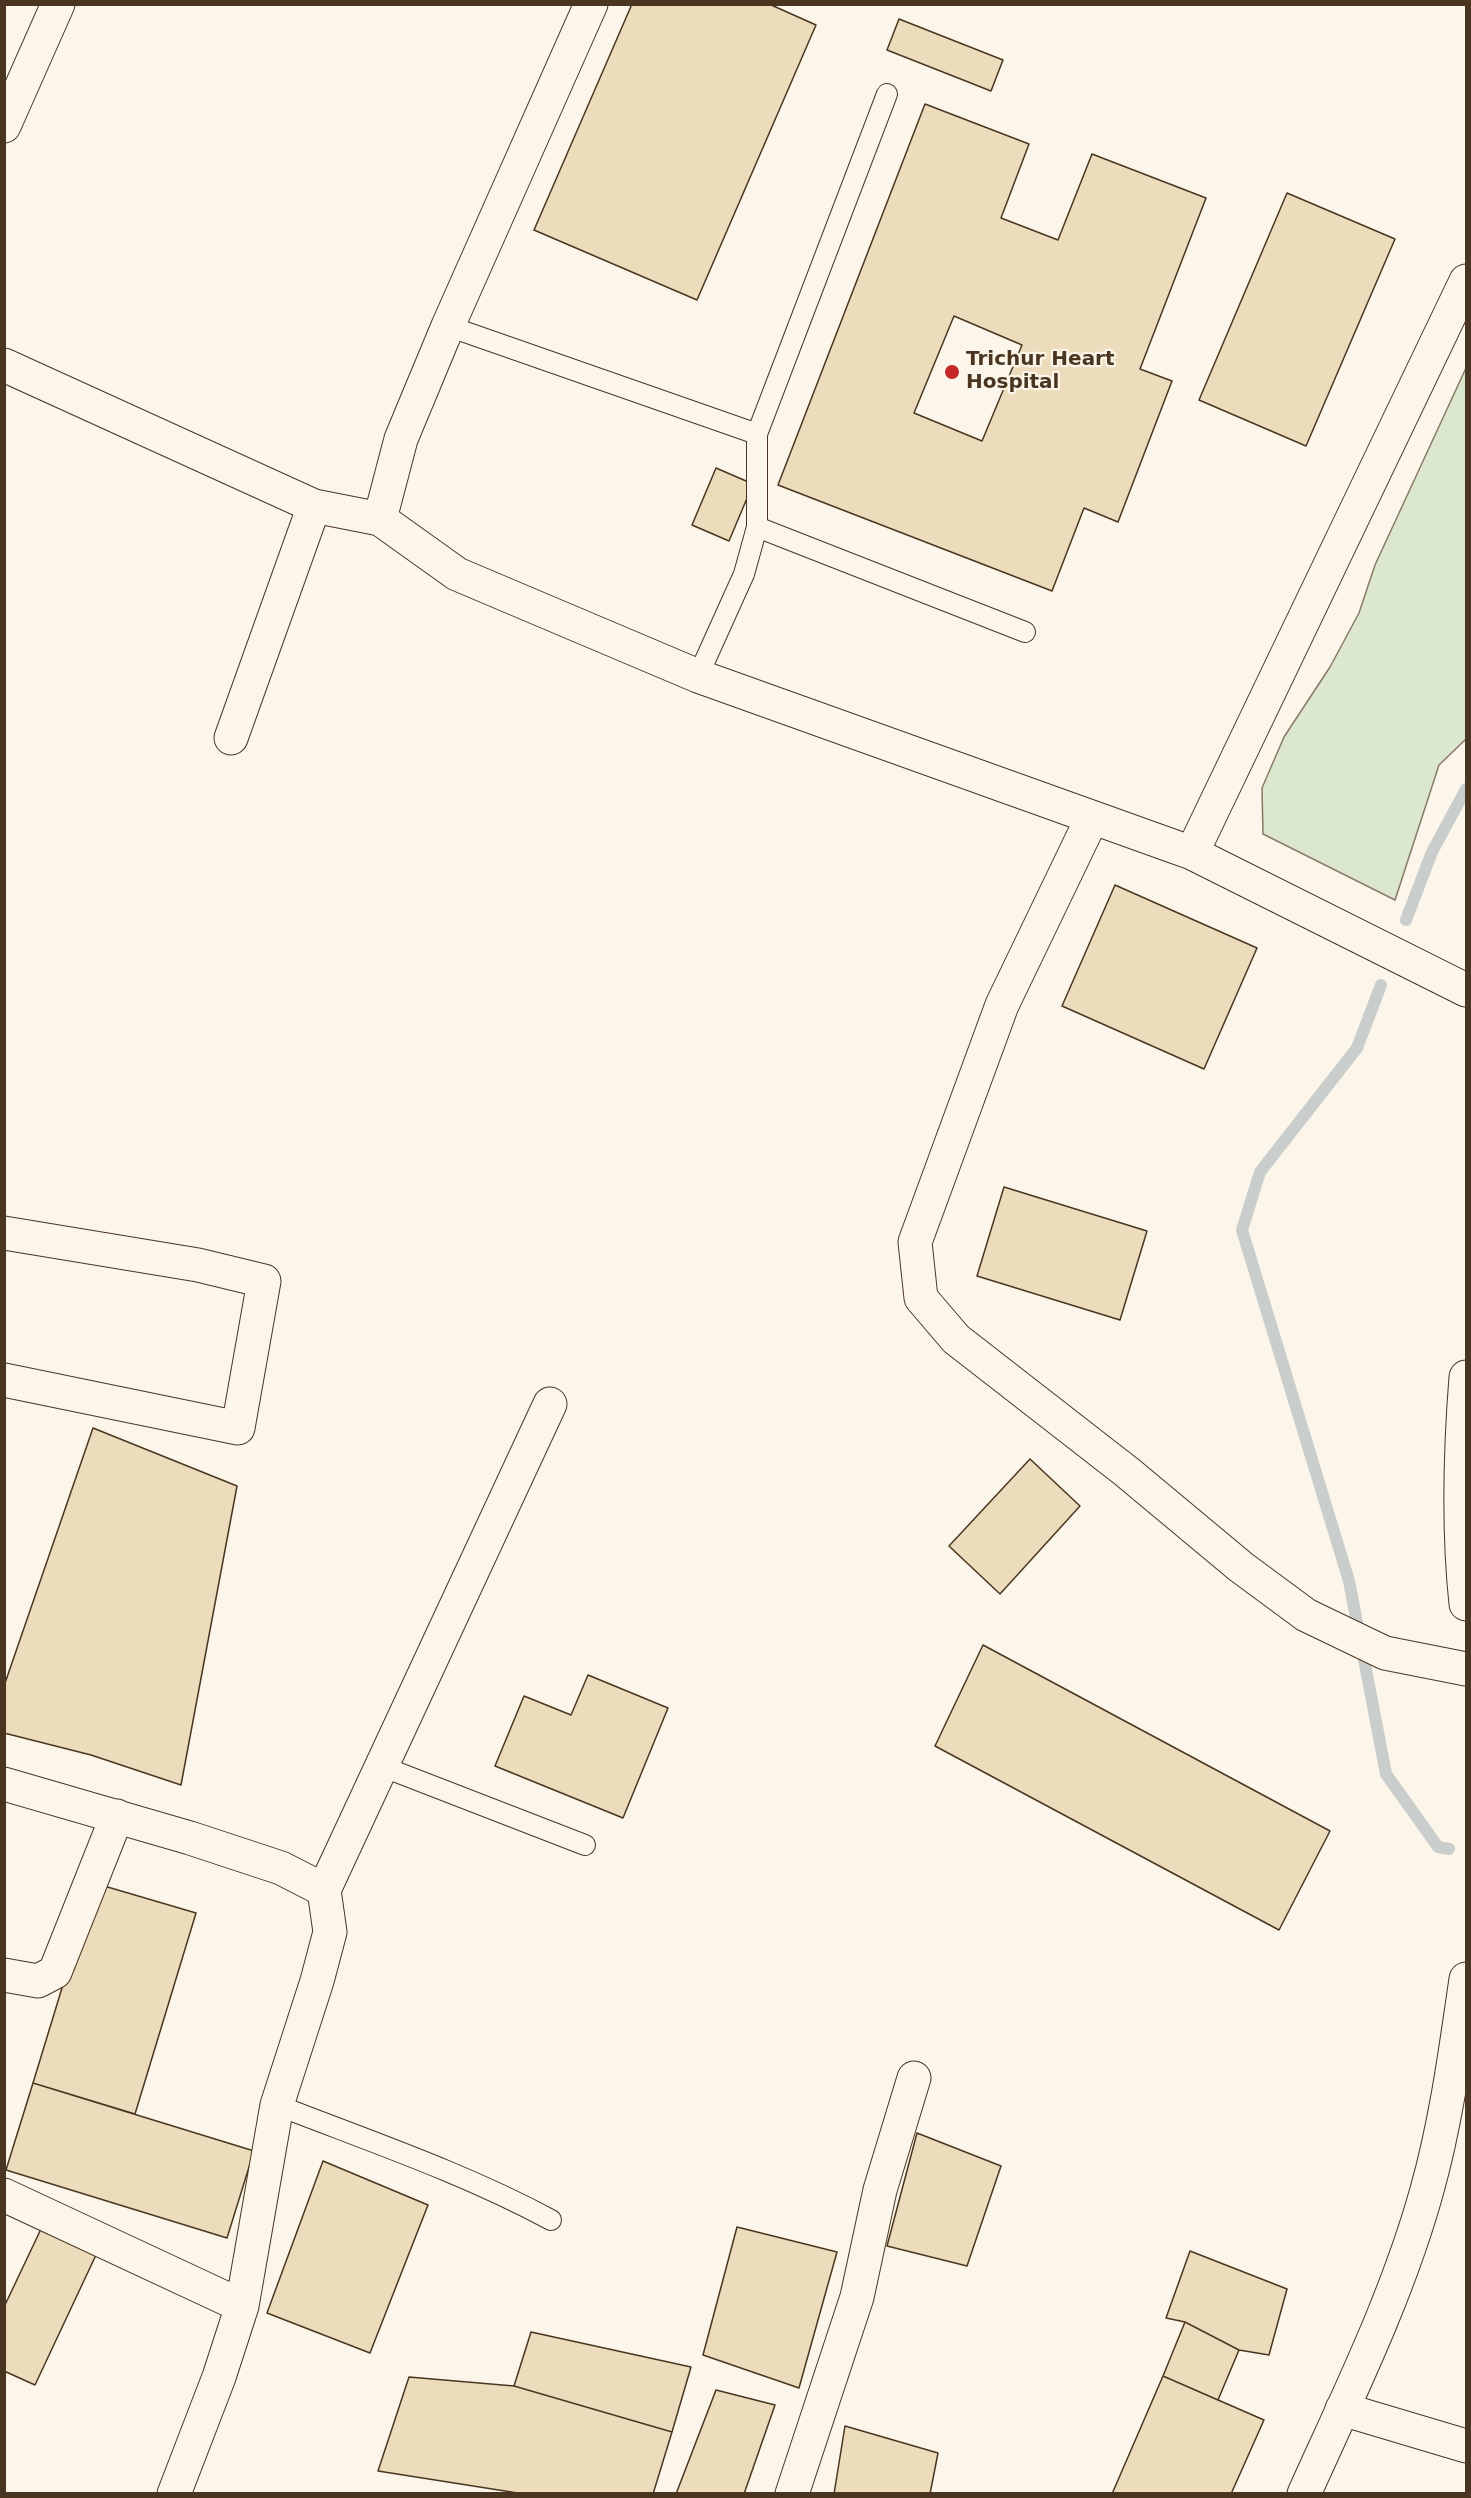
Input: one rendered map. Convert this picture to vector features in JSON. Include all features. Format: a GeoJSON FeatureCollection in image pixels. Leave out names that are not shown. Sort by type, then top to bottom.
{"type":"FeatureCollection","features":[{"type":"Feature","properties":{"kind":"street"},"geometry":{"type":"LineString","coordinates":[[4,126],[58,4]]}},
{"type":"Feature","properties":{"kind":"street"},"geometry":{"type":"LineString","coordinates":[[380,519],[401,439],[448,326],[591,4]]}},
{"type":"Feature","properties":{"kind":"street"},"geometry":{"type":"LineString","coordinates":[[1192,853],[1467,281]]}},
{"type":"Feature","properties":{"kind":"street"},"geometry":{"type":"LineString","coordinates":[[4,365],[314,506],[380,519],[458,573],[698,676],[1192,853],[1467,990]]}},
{"type":"Feature","properties":{"kind":"street"},"geometry":{"type":"LineString","coordinates":[[231,738],[314,506]]}},
{"type":"Feature","properties":{"kind":"street"},"geometry":{"type":"LineString","coordinates":[[1092,818],[1002,1005],[915,1242],[921,1298],[956,1339],[1127,1472],[1241,1568],[1306,1615],[1385,1653],[1467,1669]]}},
{"type":"Feature","properties":{"kind":"street"},"geometry":{"type":"LineString","coordinates":[[4,1233],[198,1265],[264,1281],[238,1428],[4,1380]]}},
{"type":"Feature","properties":{"kind":"street"},"geometry":{"type":"LineString","coordinates":[[1467,1377],[1460,1447],[1462,1569],[1467,1604]]}},
{"type":"Feature","properties":{"kind":"street"},"geometry":{"type":"LineString","coordinates":[[174,2493],[219,2377],[242,2306],[277,2105],[317,1981],[330,1932],[324,1890],[550,1404]]}},
{"type":"Feature","properties":{"kind":"street"},"geometry":{"type":"LineString","coordinates":[[4,1784],[117,1816],[281,1868],[324,1890]]}},
{"type":"Feature","properties":{"kind":"street"},"geometry":{"type":"LineString","coordinates":[[4,1975],[38,1981],[55,1972],[117,1816]]}},
{"type":"Feature","properties":{"kind":"street"},"geometry":{"type":"LineString","coordinates":[[1304,2493],[1392,2296],[1427,2189],[1454,2063],[1467,1979]]}},
{"type":"Feature","properties":{"kind":"street"},"geometry":{"type":"LineString","coordinates":[[792,2493],[857,2298],[880,2190],[914,2078]]}},
{"type":"Feature","properties":{"kind":"street"},"geometry":{"type":"LineString","coordinates":[[4,2195],[242,2306]]}},
{"type":"Feature","properties":{"kind":"street"},"geometry":{"type":"LineString","coordinates":[[1342,2409],[1467,2446]]}},
{"type":"Feature","properties":{"kind":"lane"},"geometry":{"type":"LineString","coordinates":[[698,676],[744,574],[757,527],[757,434],[887,94]]}},
{"type":"Feature","properties":{"kind":"lane"},"geometry":{"type":"LineString","coordinates":[[448,326],[757,434]]}},
{"type":"Feature","properties":{"kind":"lane"},"geometry":{"type":"LineString","coordinates":[[757,527],[1025,632]]}},
{"type":"Feature","properties":{"kind":"lane"},"geometry":{"type":"LineString","coordinates":[[381,1766],[585,1845]]}},
{"type":"Feature","properties":{"kind":"lane"},"geometry":{"type":"LineString","coordinates":[[277,2105],[514,2200],[551,2220]]}},
{"type":"Feature","properties":{"kind":"green space"},"geometry":{"type":"Polygon","coordinates":[[[1466,368],[1466,739],[1439,765],[1395,900],[1263,834],[1262,788],[1284,737],[1330,667],[1359,613],[1375,565],[1466,368]]]}},
{"type":"Feature","properties":{"kind":"building"},"geometry":{"type":"Polygon","coordinates":[[[632,4],[769,4],[816,25],[697,300],[534,230],[632,4]]]}},
{"type":"Feature","properties":{"kind":"building"},"geometry":{"type":"Polygon","coordinates":[[[899,19],[1003,60],[991,91],[887,50],[899,19]]]}},
{"type":"Feature","properties":{"kind":"building"},"geometry":{"type":"Polygon","coordinates":[[[925,104],[1029,144],[1001,218],[1058,240],[1092,154],[1206,198],[1140,369],[1172,381],[1118,522],[1084,508],[1052,591],[778,485],[925,104]],[[954,316],[914,413],[982,441],[1022,345],[954,316]]]}},
{"type":"Feature","properties":{"kind":"building"},"geometry":{"type":"Polygon","coordinates":[[[1287,193],[1395,239],[1306,446],[1199,400],[1287,193]]]}},
{"type":"Feature","properties":{"kind":"building"},"geometry":{"type":"Polygon","coordinates":[[[716,468],[753,484],[729,541],[692,525],[716,468]]]}},
{"type":"Feature","properties":{"kind":"building"},"geometry":{"type":"Polygon","coordinates":[[[1115,885],[1257,948],[1204,1069],[1062,1006],[1115,885]]]}},
{"type":"Feature","properties":{"kind":"building"},"geometry":{"type":"Polygon","coordinates":[[[1004,1187],[1147,1231],[1120,1320],[977,1276],[1004,1187]]]}},
{"type":"Feature","properties":{"kind":"building"},"geometry":{"type":"Polygon","coordinates":[[[93,1428],[237,1486],[181,1785],[91,1755],[4,1733],[4,1686],[93,1428]]]}},
{"type":"Feature","properties":{"kind":"building"},"geometry":{"type":"Polygon","coordinates":[[[1030,1459],[1080,1506],[1000,1594],[949,1546],[1030,1459]]]}},
{"type":"Feature","properties":{"kind":"building"},"geometry":{"type":"Polygon","coordinates":[[[983,1645],[1330,1831],[1279,1930],[935,1746],[983,1645]]]}},
{"type":"Feature","properties":{"kind":"building"},"geometry":{"type":"Polygon","coordinates":[[[588,1675],[668,1708],[623,1818],[495,1766],[524,1696],[571,1715],[588,1675]]]}},
{"type":"Feature","properties":{"kind":"building"},"geometry":{"type":"Polygon","coordinates":[[[94,1883],[196,1913],[135,2114],[33,2083],[94,1883]]]}},
{"type":"Feature","properties":{"kind":"building"},"geometry":{"type":"Polygon","coordinates":[[[33,2083],[254,2151],[227,2238],[6,2170],[33,2083]]]}},
{"type":"Feature","properties":{"kind":"building"},"geometry":{"type":"Polygon","coordinates":[[[917,2133],[1001,2166],[967,2266],[887,2246],[917,2133]]]}},
{"type":"Feature","properties":{"kind":"building"},"geometry":{"type":"Polygon","coordinates":[[[323,2161],[428,2205],[370,2353],[267,2313],[323,2161]]]}},
{"type":"Feature","properties":{"kind":"building"},"geometry":{"type":"Polygon","coordinates":[[[737,2227],[837,2252],[799,2388],[703,2355],[737,2227]]]}},
{"type":"Feature","properties":{"kind":"building"},"geometry":{"type":"Polygon","coordinates":[[[41,2229],[96,2255],[35,2385],[4,2371],[4,2307],[41,2229]]]}},
{"type":"Feature","properties":{"kind":"building"},"geometry":{"type":"Polygon","coordinates":[[[1190,2251],[1287,2289],[1269,2355],[1239,2350],[1185,2322],[1166,2318],[1190,2251]]]}},
{"type":"Feature","properties":{"kind":"building"},"geometry":{"type":"Polygon","coordinates":[[[1185,2322],[1239,2350],[1218,2400],[1163,2376],[1185,2322]]]}},
{"type":"Feature","properties":{"kind":"building"},"geometry":{"type":"Polygon","coordinates":[[[531,2332],[691,2367],[672,2432],[514,2386],[531,2332]]]}},
{"type":"Feature","properties":{"kind":"building"},"geometry":{"type":"Polygon","coordinates":[[[1163,2376],[1264,2420],[1231,2494],[1112,2494],[1163,2376]]]}},
{"type":"Feature","properties":{"kind":"building"},"geometry":{"type":"Polygon","coordinates":[[[409,2377],[514,2386],[672,2432],[653,2494],[524,2494],[378,2471],[409,2377]]]}},
{"type":"Feature","properties":{"kind":"building"},"geometry":{"type":"Polygon","coordinates":[[[716,2390],[775,2405],[744,2494],[676,2494],[716,2390]]]}},
{"type":"Feature","properties":{"kind":"building"},"geometry":{"type":"Polygon","coordinates":[[[845,2426],[938,2453],[930,2494],[834,2494],[845,2426]]]}},
{"type":"Feature","properties":{"kind":"waterway"},"geometry":{"type":"LineString","coordinates":[[1406,920],[1432,852],[1466,789]]}},
{"type":"Feature","properties":{"kind":"waterway"},"geometry":{"type":"LineString","coordinates":[[1381,985],[1357,1048],[1260,1172],[1242,1230],[1349,1581],[1386,1774],[1438,1847],[1449,1849]]}},
{"type":"Feature","properties":{"kind":"place","name":"Trichur Heart Hospital"},"geometry":{"type":"Point","coordinates":[952,372]}}]}
